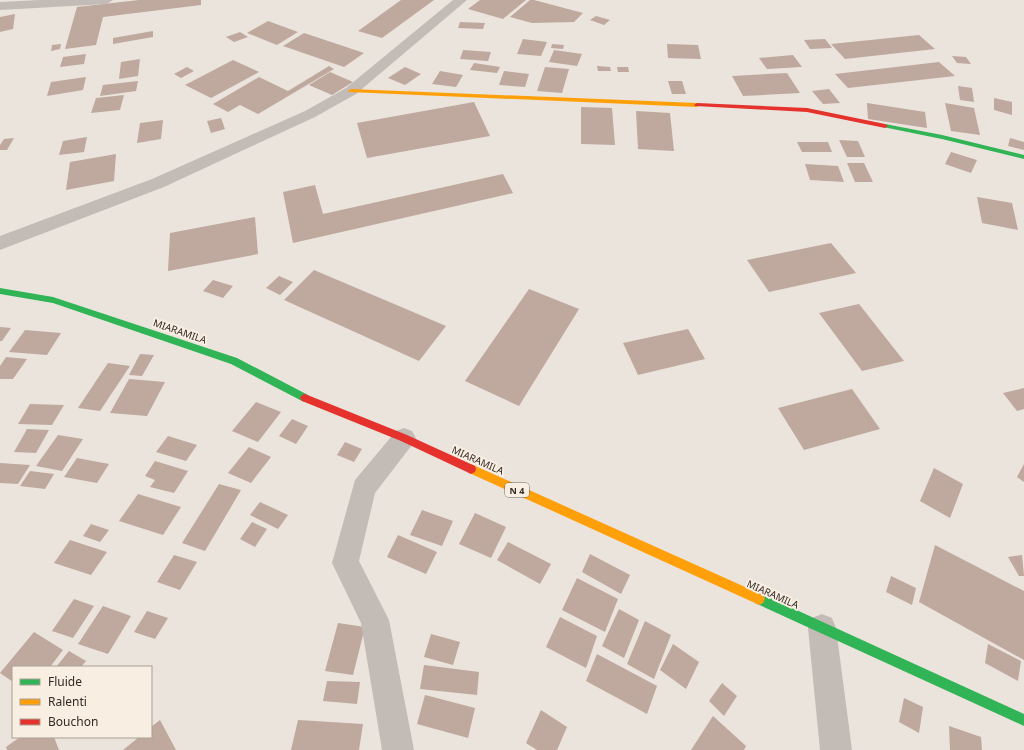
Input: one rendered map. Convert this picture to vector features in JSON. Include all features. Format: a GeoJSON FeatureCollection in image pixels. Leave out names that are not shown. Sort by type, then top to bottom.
{"type":"FeatureCollection","features":[{"type":"Feature","properties":{"kind":"main road"},"geometry":{"type":"LineString","coordinates":[[351,91],[807,110],[942,137],[1024,157]]}},
{"type":"Feature","properties":{"kind":"main road","name":"MIARAMILA"},"geometry":{"type":"LineString","coordinates":[[0,291],[53,300],[234,361],[301,397],[404,438],[1024,720]]}},
{"type":"Feature","properties":{"kind":"street"},"geometry":{"type":"LineString","coordinates":[[0,6],[107,0]]}},
{"type":"Feature","properties":{"kind":"street"},"geometry":{"type":"LineString","coordinates":[[0,243],[158,183],[310,114],[351,91],[461,0]]}},
{"type":"Feature","properties":{"kind":"street"},"geometry":{"type":"LineString","coordinates":[[398,750],[375,620],[345,563],[364,488],[404,438]]}},
{"type":"Feature","properties":{"kind":"street"},"geometry":{"type":"LineString","coordinates":[[822,628],[836,750]]}},
{"type":"Feature","properties":{"kind":"building"},"geometry":{"type":"Polygon","coordinates":[[[139,0],[201,0],[201,5],[103,17],[96,45],[65,49],[77,7],[139,0]]]}},
{"type":"Feature","properties":{"kind":"building"},"geometry":{"type":"Polygon","coordinates":[[[401,0],[434,0],[382,38],[358,31],[401,0]]]}},
{"type":"Feature","properties":{"kind":"building"},"geometry":{"type":"Polygon","coordinates":[[[480,0],[526,0],[503,19],[468,9],[480,0]]]}},
{"type":"Feature","properties":{"kind":"building"},"geometry":{"type":"Polygon","coordinates":[[[530,0],[583,13],[574,22],[532,23],[510,17],[530,0]]]}},
{"type":"Feature","properties":{"kind":"building"},"geometry":{"type":"Polygon","coordinates":[[[15,14],[13,29],[0,32],[0,17],[15,14]]]}},
{"type":"Feature","properties":{"kind":"building"},"geometry":{"type":"Polygon","coordinates":[[[596,16],[610,20],[604,25],[590,20],[596,16]]]}},
{"type":"Feature","properties":{"kind":"building"},"geometry":{"type":"Polygon","coordinates":[[[268,21],[298,32],[277,45],[247,33],[268,21]]]}},
{"type":"Feature","properties":{"kind":"building"},"geometry":{"type":"Polygon","coordinates":[[[460,22],[485,23],[483,29],[458,28],[460,22]]]}},
{"type":"Feature","properties":{"kind":"building"},"geometry":{"type":"Polygon","coordinates":[[[153,31],[153,37],[113,44],[113,38],[153,31]]]}},
{"type":"Feature","properties":{"kind":"building"},"geometry":{"type":"Polygon","coordinates":[[[240,32],[248,37],[234,42],[226,37],[240,32]]]}},
{"type":"Feature","properties":{"kind":"building"},"geometry":{"type":"Polygon","coordinates":[[[304,33],[364,53],[344,67],[283,46],[304,33]]]}},
{"type":"Feature","properties":{"kind":"building"},"geometry":{"type":"Polygon","coordinates":[[[919,35],[935,49],[845,59],[831,44],[919,35]]]}},
{"type":"Feature","properties":{"kind":"building"},"geometry":{"type":"Polygon","coordinates":[[[523,39],[547,42],[541,56],[517,54],[523,39]]]}},
{"type":"Feature","properties":{"kind":"building"},"geometry":{"type":"Polygon","coordinates":[[[825,39],[832,48],[810,49],[804,40],[825,39]]]}},
{"type":"Feature","properties":{"kind":"building"},"geometry":{"type":"Polygon","coordinates":[[[61,44],[60,49],[51,51],[52,45],[61,44]]]}},
{"type":"Feature","properties":{"kind":"building"},"geometry":{"type":"Polygon","coordinates":[[[552,44],[564,45],[563,49],[551,48],[552,44]]]}},
{"type":"Feature","properties":{"kind":"building"},"geometry":{"type":"Polygon","coordinates":[[[667,44],[698,45],[701,59],[668,58],[667,44]]]}},
{"type":"Feature","properties":{"kind":"building"},"geometry":{"type":"Polygon","coordinates":[[[463,50],[491,52],[488,61],[460,59],[463,50]]]}},
{"type":"Feature","properties":{"kind":"building"},"geometry":{"type":"Polygon","coordinates":[[[554,50],[582,54],[577,66],[549,62],[554,50]]]}},
{"type":"Feature","properties":{"kind":"building"},"geometry":{"type":"Polygon","coordinates":[[[86,54],[84,64],[60,67],[63,57],[86,54]]]}},
{"type":"Feature","properties":{"kind":"building"},"geometry":{"type":"Polygon","coordinates":[[[793,55],[802,67],[767,69],[759,58],[793,55]]]}},
{"type":"Feature","properties":{"kind":"building"},"geometry":{"type":"Polygon","coordinates":[[[952,56],[966,57],[971,64],[957,63],[952,56]]]}},
{"type":"Feature","properties":{"kind":"building"},"geometry":{"type":"Polygon","coordinates":[[[140,59],[138,76],[119,79],[121,62],[140,59]]]}},
{"type":"Feature","properties":{"kind":"building"},"geometry":{"type":"Polygon","coordinates":[[[233,60],[259,72],[211,98],[185,85],[233,60]]]}},
{"type":"Feature","properties":{"kind":"building"},"geometry":{"type":"Polygon","coordinates":[[[939,62],[955,76],[848,88],[835,74],[939,62]]]}},
{"type":"Feature","properties":{"kind":"building"},"geometry":{"type":"Polygon","coordinates":[[[474,63],[500,67],[497,73],[470,70],[474,63]]]}},
{"type":"Feature","properties":{"kind":"building"},"geometry":{"type":"Polygon","coordinates":[[[329,66],[334,69],[258,114],[240,105],[228,112],[213,104],[259,77],[288,91],[329,66]]]}},
{"type":"Feature","properties":{"kind":"building"},"geometry":{"type":"Polygon","coordinates":[[[597,66],[610,67],[611,71],[598,71],[597,66]]]}},
{"type":"Feature","properties":{"kind":"building"},"geometry":{"type":"Polygon","coordinates":[[[187,67],[194,71],[181,78],[174,74],[187,67]]]}},
{"type":"Feature","properties":{"kind":"building"},"geometry":{"type":"Polygon","coordinates":[[[405,67],[421,74],[405,85],[388,78],[405,67]]]}},
{"type":"Feature","properties":{"kind":"building"},"geometry":{"type":"Polygon","coordinates":[[[545,67],[569,69],[562,93],[537,91],[545,67]]]}},
{"type":"Feature","properties":{"kind":"building"},"geometry":{"type":"Polygon","coordinates":[[[617,67],[628,67],[629,72],[618,72],[617,67]]]}},
{"type":"Feature","properties":{"kind":"building"},"geometry":{"type":"Polygon","coordinates":[[[440,71],[463,75],[456,87],[432,84],[440,71]]]}},
{"type":"Feature","properties":{"kind":"building"},"geometry":{"type":"Polygon","coordinates":[[[504,71],[529,74],[525,87],[499,85],[504,71]]]}},
{"type":"Feature","properties":{"kind":"building"},"geometry":{"type":"Polygon","coordinates":[[[330,72],[353,82],[332,95],[309,85],[330,72]]]}},
{"type":"Feature","properties":{"kind":"building"},"geometry":{"type":"Polygon","coordinates":[[[787,73],[800,93],[743,96],[732,76],[787,73]]]}},
{"type":"Feature","properties":{"kind":"building"},"geometry":{"type":"Polygon","coordinates":[[[86,77],[83,90],[47,96],[51,82],[86,77]]]}},
{"type":"Feature","properties":{"kind":"building"},"geometry":{"type":"Polygon","coordinates":[[[138,81],[136,91],[100,96],[103,85],[138,81]]]}},
{"type":"Feature","properties":{"kind":"building"},"geometry":{"type":"Polygon","coordinates":[[[668,81],[682,81],[686,94],[672,94],[668,81]]]}},
{"type":"Feature","properties":{"kind":"building"},"geometry":{"type":"Polygon","coordinates":[[[958,86],[972,88],[974,102],[960,100],[958,86]]]}},
{"type":"Feature","properties":{"kind":"building"},"geometry":{"type":"Polygon","coordinates":[[[829,89],[840,103],[823,104],[812,91],[829,89]]]}},
{"type":"Feature","properties":{"kind":"building"},"geometry":{"type":"Polygon","coordinates":[[[124,95],[120,110],[91,113],[96,98],[124,95]]]}},
{"type":"Feature","properties":{"kind":"building"},"geometry":{"type":"Polygon","coordinates":[[[994,98],[1012,102],[1012,115],[994,110],[994,98]]]}},
{"type":"Feature","properties":{"kind":"building"},"geometry":{"type":"Polygon","coordinates":[[[474,102],[490,136],[367,158],[357,123],[474,102]]]}},
{"type":"Feature","properties":{"kind":"building"},"geometry":{"type":"Polygon","coordinates":[[[867,103],[925,112],[927,128],[868,119],[867,103]]]}},
{"type":"Feature","properties":{"kind":"building"},"geometry":{"type":"Polygon","coordinates":[[[945,103],[974,108],[980,135],[951,131],[945,103]]]}},
{"type":"Feature","properties":{"kind":"building"},"geometry":{"type":"Polygon","coordinates":[[[581,107],[612,108],[615,145],[581,144],[581,107]]]}},
{"type":"Feature","properties":{"kind":"building"},"geometry":{"type":"Polygon","coordinates":[[[636,111],[670,113],[674,151],[638,149],[636,111]]]}},
{"type":"Feature","properties":{"kind":"building"},"geometry":{"type":"Polygon","coordinates":[[[221,118],[225,129],[211,133],[207,121],[221,118]]]}},
{"type":"Feature","properties":{"kind":"building"},"geometry":{"type":"Polygon","coordinates":[[[163,120],[161,139],[137,143],[140,123],[163,120]]]}},
{"type":"Feature","properties":{"kind":"building"},"geometry":{"type":"Polygon","coordinates":[[[87,137],[84,152],[59,155],[63,141],[87,137]]]}},
{"type":"Feature","properties":{"kind":"building"},"geometry":{"type":"Polygon","coordinates":[[[14,138],[7,150],[0,150],[0,145],[4,139],[14,138]]]}},
{"type":"Feature","properties":{"kind":"building"},"geometry":{"type":"Polygon","coordinates":[[[1010,138],[1024,142],[1024,150],[1008,146],[1010,138]]]}},
{"type":"Feature","properties":{"kind":"building"},"geometry":{"type":"Polygon","coordinates":[[[839,140],[858,141],[865,157],[847,157],[839,140]]]}},
{"type":"Feature","properties":{"kind":"building"},"geometry":{"type":"Polygon","coordinates":[[[797,142],[828,142],[832,152],[802,152],[797,142]]]}},
{"type":"Feature","properties":{"kind":"building"},"geometry":{"type":"Polygon","coordinates":[[[951,152],[977,160],[971,173],[945,164],[951,152]]]}},
{"type":"Feature","properties":{"kind":"building"},"geometry":{"type":"Polygon","coordinates":[[[116,154],[114,181],[66,190],[70,162],[116,154]]]}},
{"type":"Feature","properties":{"kind":"building"},"geometry":{"type":"Polygon","coordinates":[[[847,163],[864,163],[873,182],[855,182],[847,163]]]}},
{"type":"Feature","properties":{"kind":"building"},"geometry":{"type":"Polygon","coordinates":[[[805,164],[838,166],[844,182],[810,180],[805,164]]]}},
{"type":"Feature","properties":{"kind":"building"},"geometry":{"type":"Polygon","coordinates":[[[503,174],[513,193],[293,243],[283,192],[315,185],[323,214],[503,174]]]}},
{"type":"Feature","properties":{"kind":"building"},"geometry":{"type":"Polygon","coordinates":[[[977,197],[1012,203],[1018,230],[982,223],[977,197]]]}},
{"type":"Feature","properties":{"kind":"building"},"geometry":{"type":"Polygon","coordinates":[[[255,217],[258,254],[168,271],[170,233],[255,217]]]}},
{"type":"Feature","properties":{"kind":"building"},"geometry":{"type":"Polygon","coordinates":[[[831,243],[856,273],[769,292],[747,260],[831,243]]]}},
{"type":"Feature","properties":{"kind":"building"},"geometry":{"type":"Polygon","coordinates":[[[314,270],[446,326],[419,361],[284,300],[314,270]]]}},
{"type":"Feature","properties":{"kind":"building"},"geometry":{"type":"Polygon","coordinates":[[[279,276],[293,282],[280,295],[266,288],[279,276]]]}},
{"type":"Feature","properties":{"kind":"building"},"geometry":{"type":"Polygon","coordinates":[[[213,280],[233,286],[223,298],[203,291],[213,280]]]}},
{"type":"Feature","properties":{"kind":"building"},"geometry":{"type":"Polygon","coordinates":[[[529,289],[579,309],[519,406],[465,381],[529,289]]]}},
{"type":"Feature","properties":{"kind":"building"},"geometry":{"type":"Polygon","coordinates":[[[859,304],[904,361],[862,371],[819,313],[859,304]]]}},
{"type":"Feature","properties":{"kind":"building"},"geometry":{"type":"Polygon","coordinates":[[[0,327],[11,328],[2,341],[0,341],[0,327]]]}},
{"type":"Feature","properties":{"kind":"building"},"geometry":{"type":"Polygon","coordinates":[[[688,329],[705,359],[638,375],[623,343],[688,329]]]}},
{"type":"Feature","properties":{"kind":"building"},"geometry":{"type":"Polygon","coordinates":[[[25,330],[61,333],[47,355],[9,352],[25,330]]]}},
{"type":"Feature","properties":{"kind":"building"},"geometry":{"type":"Polygon","coordinates":[[[140,354],[154,355],[142,376],[129,375],[140,354]]]}},
{"type":"Feature","properties":{"kind":"building"},"geometry":{"type":"Polygon","coordinates":[[[6,357],[27,359],[13,379],[0,379],[0,366],[6,357]]]}},
{"type":"Feature","properties":{"kind":"building"},"geometry":{"type":"Polygon","coordinates":[[[108,363],[130,366],[100,411],[78,408],[108,363]]]}},
{"type":"Feature","properties":{"kind":"building"},"geometry":{"type":"Polygon","coordinates":[[[129,379],[165,382],[147,416],[110,413],[129,379]]]}},
{"type":"Feature","properties":{"kind":"building"},"geometry":{"type":"Polygon","coordinates":[[[1024,388],[1024,409],[1017,411],[1003,393],[1024,388]]]}},
{"type":"Feature","properties":{"kind":"building"},"geometry":{"type":"Polygon","coordinates":[[[852,389],[880,429],[804,450],[778,408],[852,389]]]}},
{"type":"Feature","properties":{"kind":"building"},"geometry":{"type":"Polygon","coordinates":[[[256,402],[281,412],[258,442],[232,431],[256,402]]]}},
{"type":"Feature","properties":{"kind":"building"},"geometry":{"type":"Polygon","coordinates":[[[30,404],[64,405],[52,425],[18,424],[30,404]]]}},
{"type":"Feature","properties":{"kind":"building"},"geometry":{"type":"Polygon","coordinates":[[[292,419],[308,426],[296,444],[279,436],[292,419]]]}},
{"type":"Feature","properties":{"kind":"building"},"geometry":{"type":"Polygon","coordinates":[[[27,429],[49,430],[36,453],[14,452],[27,429]]]}},
{"type":"Feature","properties":{"kind":"building"},"geometry":{"type":"Polygon","coordinates":[[[58,435],[83,439],[62,471],[36,466],[58,435]]]}},
{"type":"Feature","properties":{"kind":"building"},"geometry":{"type":"Polygon","coordinates":[[[168,436],[197,445],[186,461],[156,452],[168,436]]]}},
{"type":"Feature","properties":{"kind":"building"},"geometry":{"type":"Polygon","coordinates":[[[345,442],[362,449],[354,462],[337,455],[345,442]]]}},
{"type":"Feature","properties":{"kind":"building"},"geometry":{"type":"Polygon","coordinates":[[[249,447],[271,457],[251,483],[228,473],[249,447]]]}},
{"type":"Feature","properties":{"kind":"building"},"geometry":{"type":"Polygon","coordinates":[[[77,458],[109,464],[97,483],[64,477],[77,458]]]}},
{"type":"Feature","properties":{"kind":"building"},"geometry":{"type":"Polygon","coordinates":[[[155,461],[188,471],[174,493],[150,487],[155,480],[145,476],[155,461]]]}},
{"type":"Feature","properties":{"kind":"building"},"geometry":{"type":"Polygon","coordinates":[[[0,463],[30,465],[18,484],[0,483],[0,463]]]}},
{"type":"Feature","properties":{"kind":"building"},"geometry":{"type":"Polygon","coordinates":[[[1024,464],[1024,482],[1017,477],[1024,464]]]}},
{"type":"Feature","properties":{"kind":"building"},"geometry":{"type":"Polygon","coordinates":[[[934,468],[963,484],[950,518],[920,501],[934,468]]]}},
{"type":"Feature","properties":{"kind":"building"},"geometry":{"type":"Polygon","coordinates":[[[30,471],[54,474],[45,489],[20,486],[30,471]]]}},
{"type":"Feature","properties":{"kind":"building"},"geometry":{"type":"Polygon","coordinates":[[[219,484],[241,490],[205,551],[182,543],[219,484]]]}},
{"type":"Feature","properties":{"kind":"building"},"geometry":{"type":"Polygon","coordinates":[[[138,494],[181,507],[163,535],[119,521],[138,494]]]}},
{"type":"Feature","properties":{"kind":"building"},"geometry":{"type":"Polygon","coordinates":[[[260,502],[288,515],[278,529],[250,515],[260,502]]]}},
{"type":"Feature","properties":{"kind":"building"},"geometry":{"type":"Polygon","coordinates":[[[422,510],[453,521],[442,546],[410,535],[422,510]]]}},
{"type":"Feature","properties":{"kind":"building"},"geometry":{"type":"Polygon","coordinates":[[[475,513],[506,527],[491,558],[459,544],[475,513]]]}},
{"type":"Feature","properties":{"kind":"building"},"geometry":{"type":"Polygon","coordinates":[[[252,522],[267,529],[255,547],[240,539],[252,522]]]}},
{"type":"Feature","properties":{"kind":"building"},"geometry":{"type":"Polygon","coordinates":[[[91,524],[109,530],[100,542],[83,536],[91,524]]]}},
{"type":"Feature","properties":{"kind":"building"},"geometry":{"type":"Polygon","coordinates":[[[398,535],[437,552],[426,574],[387,557],[398,535]]]}},
{"type":"Feature","properties":{"kind":"building"},"geometry":{"type":"Polygon","coordinates":[[[70,540],[107,552],[91,575],[54,563],[70,540]]]}},
{"type":"Feature","properties":{"kind":"building"},"geometry":{"type":"Polygon","coordinates":[[[508,542],[551,564],[540,584],[497,560],[508,542]]]}},
{"type":"Feature","properties":{"kind":"building"},"geometry":{"type":"Polygon","coordinates":[[[935,545],[1024,591],[1024,660],[919,602],[935,545]]]}},
{"type":"Feature","properties":{"kind":"building"},"geometry":{"type":"Polygon","coordinates":[[[590,554],[630,575],[621,594],[582,572],[590,554]]]}},
{"type":"Feature","properties":{"kind":"building"},"geometry":{"type":"Polygon","coordinates":[[[174,555],[197,562],[180,590],[157,582],[174,555]]]}},
{"type":"Feature","properties":{"kind":"building"},"geometry":{"type":"Polygon","coordinates":[[[1022,555],[1024,576],[1019,576],[1008,557],[1022,555]]]}},
{"type":"Feature","properties":{"kind":"building"},"geometry":{"type":"Polygon","coordinates":[[[891,576],[916,588],[912,605],[886,592],[891,576]]]}},
{"type":"Feature","properties":{"kind":"building"},"geometry":{"type":"Polygon","coordinates":[[[577,578],[618,599],[605,632],[562,610],[577,578]]]}},
{"type":"Feature","properties":{"kind":"building"},"geometry":{"type":"Polygon","coordinates":[[[74,599],[94,606],[73,638],[52,631],[74,599]]]}},
{"type":"Feature","properties":{"kind":"building"},"geometry":{"type":"Polygon","coordinates":[[[103,606],[131,616],[108,654],[78,644],[103,606]]]}},
{"type":"Feature","properties":{"kind":"building"},"geometry":{"type":"Polygon","coordinates":[[[619,609],[639,620],[624,658],[602,646],[619,609]]]}},
{"type":"Feature","properties":{"kind":"building"},"geometry":{"type":"Polygon","coordinates":[[[147,611],[168,618],[155,639],[134,632],[147,611]]]}},
{"type":"Feature","properties":{"kind":"building"},"geometry":{"type":"Polygon","coordinates":[[[560,617],[597,636],[586,668],[546,647],[560,617]]]}},
{"type":"Feature","properties":{"kind":"building"},"geometry":{"type":"Polygon","coordinates":[[[645,621],[671,635],[654,679],[627,664],[645,621]]]}},
{"type":"Feature","properties":{"kind":"building"},"geometry":{"type":"Polygon","coordinates":[[[338,623],[365,627],[353,675],[325,671],[338,623]]]}},
{"type":"Feature","properties":{"kind":"building"},"geometry":{"type":"Polygon","coordinates":[[[34,632],[63,650],[51,666],[12,666],[12,681],[0,673],[34,632]]]}},
{"type":"Feature","properties":{"kind":"building"},"geometry":{"type":"Polygon","coordinates":[[[431,634],[460,642],[453,665],[424,657],[431,634]]]}},
{"type":"Feature","properties":{"kind":"building"},"geometry":{"type":"Polygon","coordinates":[[[673,644],[699,662],[686,689],[660,670],[673,644]]]}},
{"type":"Feature","properties":{"kind":"building"},"geometry":{"type":"Polygon","coordinates":[[[988,644],[1021,661],[1018,681],[985,663],[988,644]]]}},
{"type":"Feature","properties":{"kind":"building"},"geometry":{"type":"Polygon","coordinates":[[[69,651],[86,661],[82,666],[57,666],[69,651]]]}},
{"type":"Feature","properties":{"kind":"building"},"geometry":{"type":"Polygon","coordinates":[[[597,654],[657,686],[647,714],[586,681],[597,654]]]}},
{"type":"Feature","properties":{"kind":"building"},"geometry":{"type":"Polygon","coordinates":[[[424,665],[479,672],[477,695],[420,689],[424,665]]]}},
{"type":"Feature","properties":{"kind":"building"},"geometry":{"type":"Polygon","coordinates":[[[327,681],[360,682],[357,704],[323,701],[327,681]]]}},
{"type":"Feature","properties":{"kind":"building"},"geometry":{"type":"Polygon","coordinates":[[[722,683],[737,696],[724,716],[709,701],[722,683]]]}},
{"type":"Feature","properties":{"kind":"building"},"geometry":{"type":"Polygon","coordinates":[[[425,695],[475,708],[468,738],[417,724],[425,695]]]}},
{"type":"Feature","properties":{"kind":"building"},"geometry":{"type":"Polygon","coordinates":[[[904,698],[923,707],[919,733],[899,722],[904,698]]]}},
{"type":"Feature","properties":{"kind":"building"},"geometry":{"type":"Polygon","coordinates":[[[541,710],[567,727],[557,750],[537,750],[526,743],[541,710]]]}},
{"type":"Feature","properties":{"kind":"building"},"geometry":{"type":"Polygon","coordinates":[[[713,716],[746,746],[744,750],[691,750],[713,716]]]}},
{"type":"Feature","properties":{"kind":"building"},"geometry":{"type":"Polygon","coordinates":[[[160,720],[176,750],[123,750],[138,738],[152,738],[152,726],[160,720]]]}},
{"type":"Feature","properties":{"kind":"building"},"geometry":{"type":"Polygon","coordinates":[[[298,720],[363,724],[359,750],[291,750],[298,720]]]}},
{"type":"Feature","properties":{"kind":"building"},"geometry":{"type":"Polygon","coordinates":[[[949,726],[981,737],[982,750],[950,750],[949,726]]]}},
{"type":"Feature","properties":{"kind":"building"},"geometry":{"type":"Polygon","coordinates":[[[19,738],[54,738],[59,750],[7,750],[6,747],[19,738]]]}},
{"type":"Feature","properties":{"kind":"traffic: fast"},"geometry":{"type":"LineString","coordinates":[[885,126],[942,137],[1024,157]]}},
{"type":"Feature","properties":{"kind":"traffic: fast"},"geometry":{"type":"LineString","coordinates":[[0,291],[53,300],[234,361],[305,398]]}},
{"type":"Feature","properties":{"kind":"traffic: fast"},"geometry":{"type":"LineString","coordinates":[[759,599],[1024,720]]}},
{"type":"Feature","properties":{"kind":"traffic: slow"},"geometry":{"type":"LineString","coordinates":[[351,91],[697,105]]}},
{"type":"Feature","properties":{"kind":"traffic: slow"},"geometry":{"type":"LineString","coordinates":[[471,469],[759,599]]}},
{"type":"Feature","properties":{"kind":"traffic: jam"},"geometry":{"type":"LineString","coordinates":[[697,105],[807,110],[885,126]]}},
{"type":"Feature","properties":{"kind":"traffic: jam"},"geometry":{"type":"LineString","coordinates":[[305,398],[404,438],[471,469]]}}]}
